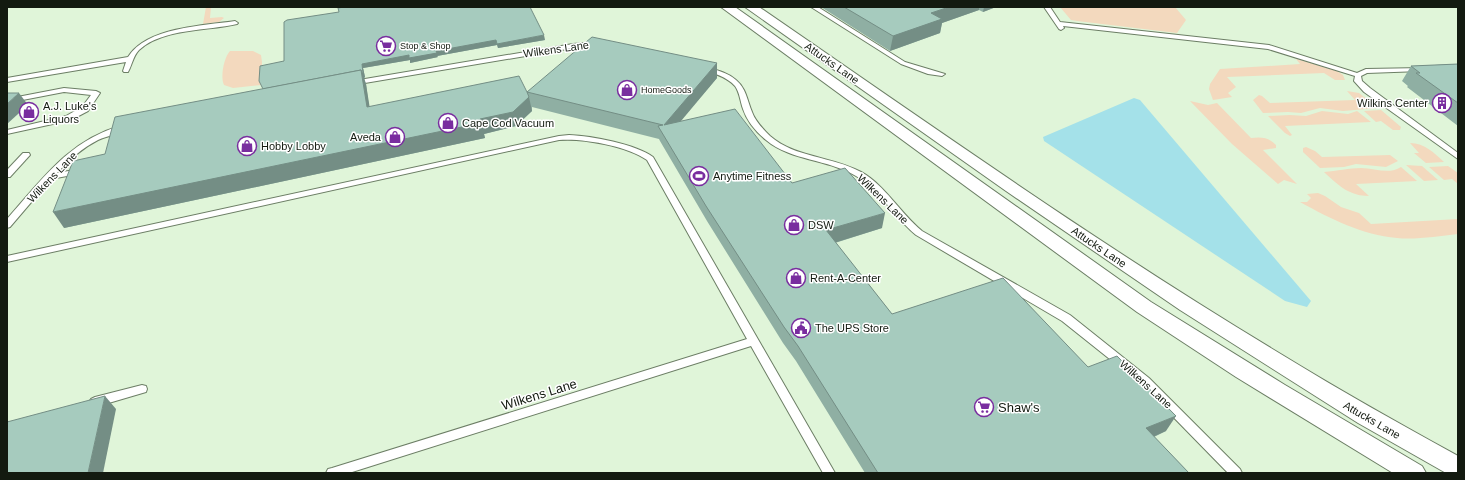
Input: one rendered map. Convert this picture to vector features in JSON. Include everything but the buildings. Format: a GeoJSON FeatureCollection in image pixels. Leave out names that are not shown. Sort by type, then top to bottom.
{"type":"FeatureCollection","features":[{"type":"Feature","properties":{"kind":"street","name":"Attucks Lane"},"geometry":{"type":"LineString","coordinates":[[727,7],[1144,307],[1265,385],[1414,473]]}},
{"type":"Feature","properties":{"kind":"street","name":"Attucks Lane"},"geometry":{"type":"LineString","coordinates":[[751,7],[1100,248],[1193,310],[1361,414],[1458,468]]}},
{"type":"Feature","properties":{"kind":"lane"},"geometry":{"type":"LineString","coordinates":[[814,7],[904,63],[928,72],[942,74]]}},
{"type":"Feature","properties":{"kind":"lane"},"geometry":{"type":"LineString","coordinates":[[1047,7],[1060,26],[1269,47],[1358,75],[1366,71],[1428,69]]}},
{"type":"Feature","properties":{"kind":"lane"},"geometry":{"type":"LineString","coordinates":[[126,71],[136,47],[157,36],[235,23]]}},
{"type":"Feature","properties":{"kind":"lane","name":"Wilkens Lane"},"geometry":{"type":"LineString","coordinates":[[346,84],[574,46],[595,44],[603,46]]}},
{"type":"Feature","properties":{"kind":"lane"},"geometry":{"type":"LineString","coordinates":[[7,80],[130,59]]}},
{"type":"Feature","properties":{"kind":"lane","name":"Wilkens Lane"},"geometry":{"type":"LineString","coordinates":[[696,67],[723,75],[735,82],[743,95],[750,116],[768,139],[786,149],[838,165],[860,175],[908,224],[920,233],[1066,318],[1145,381],[1236,473]]}},
{"type":"Feature","properties":{"kind":"lane"},"geometry":{"type":"LineString","coordinates":[[1358,75],[1358,81],[1361,85],[1458,157]]}},
{"type":"Feature","properties":{"kind":"lane"},"geometry":{"type":"LineString","coordinates":[[7,100],[64,90],[96,93],[85,109],[68,118],[7,132]]}},
{"type":"Feature","properties":{"kind":"lane","name":"Wilkens Lane"},"geometry":{"type":"LineString","coordinates":[[7,225],[50,177],[82,146],[103,135],[130,126]]}},
{"type":"Feature","properties":{"kind":"lane"},"geometry":{"type":"LineString","coordinates":[[7,259],[559,138],[583,137],[642,153],[650,159],[829,473]]}},
{"type":"Feature","properties":{"kind":"lane"},"geometry":{"type":"LineString","coordinates":[[7,175],[26,155]]}},
{"type":"Feature","properties":{"kind":"lane"},"geometry":{"type":"LineString","coordinates":[[50,177],[88,170]]}},
{"type":"Feature","properties":{"kind":"lane","name":"Wilkens Lane"},"geometry":{"type":"LineString","coordinates":[[332,473],[754,341]]}},
{"type":"Feature","properties":{"kind":"lane"},"geometry":{"type":"LineString","coordinates":[[84,405],[142,389]]}},
{"type":"Feature","properties":{"kind":"shaded area"},"geometry":{"type":"Polygon","coordinates":[[[206,7],[211,7],[210,18],[224,18],[219,22],[203,24],[206,7]]]}},
{"type":"Feature","properties":{"kind":"shaded area"},"geometry":{"type":"Polygon","coordinates":[[[1060,7],[1175,7],[1186,20],[1177,33],[1071,20],[1060,7]]]}},
{"type":"Feature","properties":{"kind":"shaded area"},"geometry":{"type":"Polygon","coordinates":[[[230,51],[253,51],[261,55],[261,85],[233,88],[224,85],[222,77],[223,67],[230,51]]]}},
{"type":"Feature","properties":{"kind":"shaded area"},"geometry":{"type":"Polygon","coordinates":[[[1290,57],[1337,71],[1343,75],[1345,80],[1335,80],[1324,73],[1227,77],[1236,87],[1228,93],[1232,97],[1213,100],[1209,89],[1210,84],[1220,69],[1300,64],[1296,59],[1290,57]]]}},
{"type":"Feature","properties":{"kind":"shaded area"},"geometry":{"type":"Polygon","coordinates":[[[1347,91],[1359,93],[1378,108],[1343,111],[1320,108],[1301,113],[1263,113],[1253,100],[1259,95],[1270,103],[1355,100],[1347,91]]]}},
{"type":"Feature","properties":{"kind":"shaded area"},"geometry":{"type":"Polygon","coordinates":[[[1190,101],[1208,105],[1217,103],[1251,138],[1264,138],[1273,142],[1276,145],[1276,148],[1263,150],[1297,184],[1284,180],[1278,184],[1232,144],[1190,101]]]}},
{"type":"Feature","properties":{"kind":"shaded area"},"geometry":{"type":"Polygon","coordinates":[[[1381,110],[1401,127],[1400,130],[1393,130],[1381,121],[1376,122],[1364,111],[1381,110]]]}},
{"type":"Feature","properties":{"kind":"shaded area"},"geometry":{"type":"Polygon","coordinates":[[[1322,111],[1348,114],[1357,111],[1371,122],[1285,126],[1292,135],[1290,136],[1268,116],[1306,116],[1322,111]]]}},
{"type":"Feature","properties":{"kind":"shaded area"},"geometry":{"type":"Polygon","coordinates":[[[1410,143],[1415,143],[1425,147],[1444,162],[1426,163],[1414,153],[1419,153],[1410,143]]]}},
{"type":"Feature","properties":{"kind":"shaded area"},"geometry":{"type":"Polygon","coordinates":[[[1306,147],[1315,151],[1322,157],[1390,155],[1398,161],[1386,167],[1356,164],[1344,167],[1320,168],[1303,152],[1303,148],[1306,147]]]}},
{"type":"Feature","properties":{"kind":"shaded area"},"geometry":{"type":"Polygon","coordinates":[[[1406,165],[1422,166],[1438,180],[1424,181],[1406,165]]]}},
{"type":"Feature","properties":{"kind":"shaded area"},"geometry":{"type":"Polygon","coordinates":[[[1448,166],[1458,173],[1458,184],[1452,179],[1444,180],[1429,167],[1448,166]]]}},
{"type":"Feature","properties":{"kind":"shaded area"},"geometry":{"type":"Polygon","coordinates":[[[1401,167],[1417,181],[1356,184],[1369,196],[1362,196],[1344,189],[1324,172],[1352,168],[1392,171],[1401,167]]]}},
{"type":"Feature","properties":{"kind":"shaded area"},"geometry":{"type":"Polygon","coordinates":[[[1318,193],[1341,207],[1359,213],[1371,224],[1458,219],[1458,234],[1427,238],[1397,238],[1371,234],[1335,220],[1300,202],[1307,202],[1311,198],[1307,194],[1318,193]]]}},
{"type":"Feature","properties":{"kind":"water"},"geometry":{"type":"Polygon","coordinates":[[[1134,98],[1140,100],[1311,301],[1307,307],[1285,301],[1044,141],[1043,137],[1134,98]]]}},
{"type":"Feature","properties":{"kind":"place","name":"Stop & Shop"},"geometry":{"type":"Point","coordinates":[386,46]}},
{"type":"Feature","properties":{"kind":"place","name":"HomeGoods"},"geometry":{"type":"Point","coordinates":[627,90]}},
{"type":"Feature","properties":{"kind":"place","name":"Wilkins Center"},"geometry":{"type":"Point","coordinates":[1442,103]}},
{"type":"Feature","properties":{"kind":"place","name":"A.J. Luke's Liquors"},"geometry":{"type":"Point","coordinates":[29,112]}},
{"type":"Feature","properties":{"kind":"place","name":"Cape Cod Vacuum"},"geometry":{"type":"Point","coordinates":[448,123]}},
{"type":"Feature","properties":{"kind":"place","name":"Aveda"},"geometry":{"type":"Point","coordinates":[395,137]}},
{"type":"Feature","properties":{"kind":"place","name":"Hobby Lobby"},"geometry":{"type":"Point","coordinates":[247,146]}},
{"type":"Feature","properties":{"kind":"place","name":"Anytime Fitness"},"geometry":{"type":"Point","coordinates":[699,176]}},
{"type":"Feature","properties":{"kind":"place","name":"DSW"},"geometry":{"type":"Point","coordinates":[794,225]}},
{"type":"Feature","properties":{"kind":"place","name":"Rent-A-Center"},"geometry":{"type":"Point","coordinates":[796,278]}},
{"type":"Feature","properties":{"kind":"place","name":"The UPS Store"},"geometry":{"type":"Point","coordinates":[801,328]}},
{"type":"Feature","properties":{"kind":"place","name":"Shaw's"},"geometry":{"type":"Point","coordinates":[984,407]}}]}
